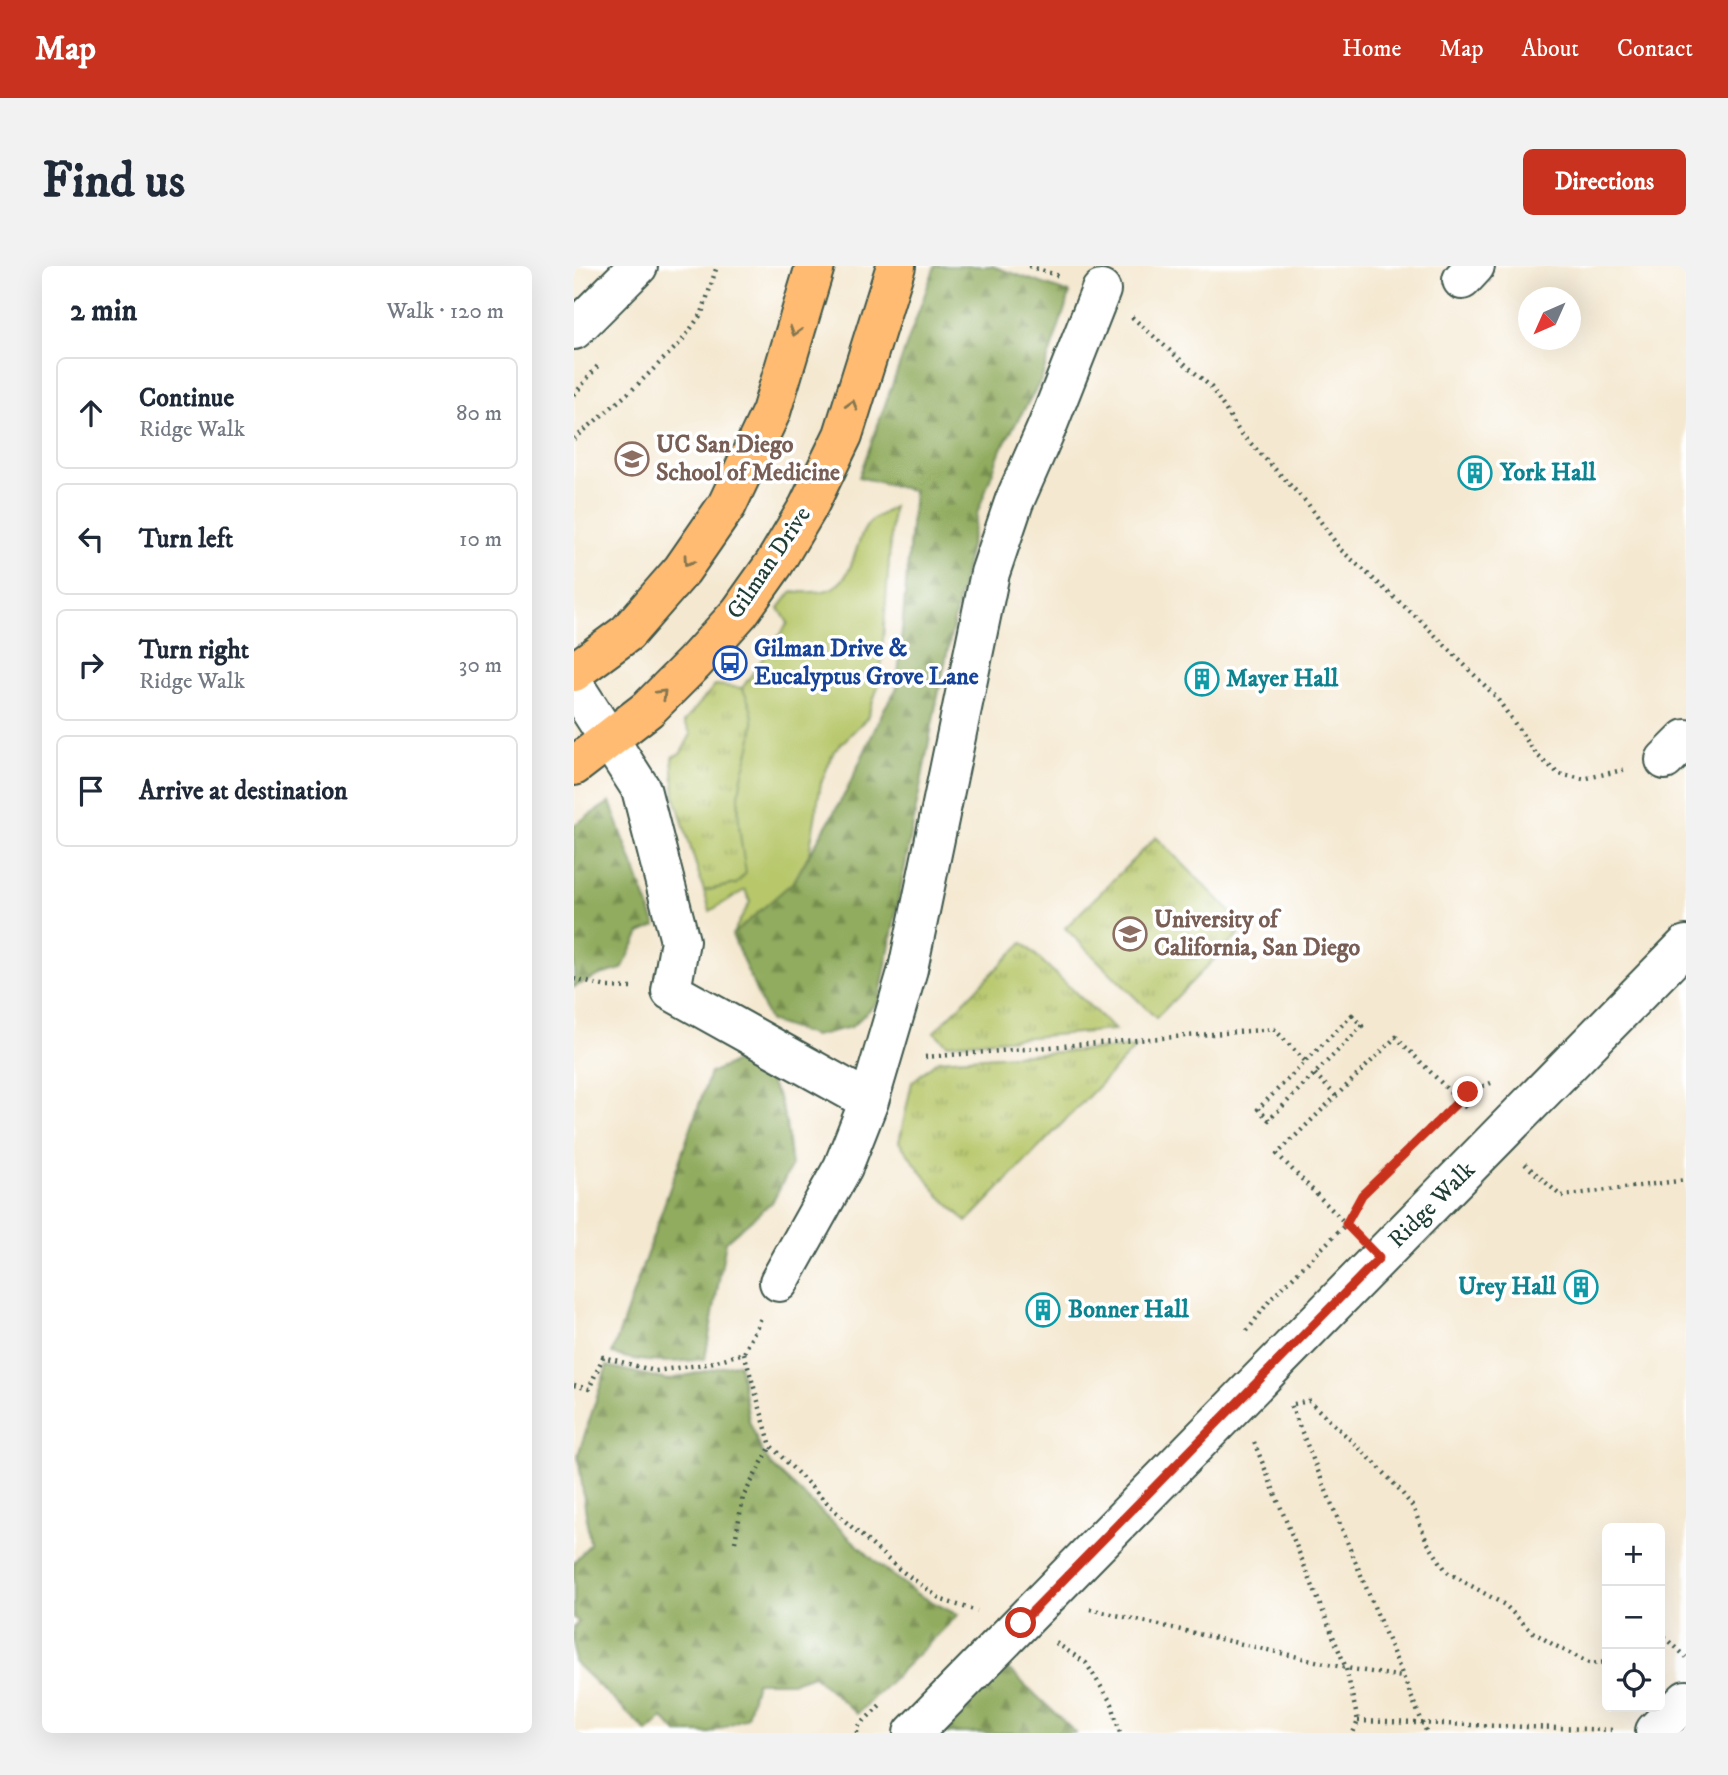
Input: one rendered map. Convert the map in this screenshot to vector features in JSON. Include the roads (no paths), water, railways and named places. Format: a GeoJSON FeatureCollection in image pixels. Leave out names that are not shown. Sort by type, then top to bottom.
{"type":"FeatureCollection","features":[{"type":"Feature","properties":{"kind":"main road"},"geometry":{"type":"LineString","coordinates":[[574,672],[627,633],[681,570],[727,505],[771,412],[815,266]]}},
{"type":"Feature","properties":{"kind":"main road","name":"Gilman Drive"},"geometry":{"type":"LineString","coordinates":[[574,766],[648,709],[694,663],[740,612],[774,564],[808,507],[843,435],[896,266]]}},
{"type":"Feature","properties":{"kind":"street"},"geometry":{"type":"LineString","coordinates":[[574,330],[638,266]]}},
{"type":"Feature","properties":{"kind":"street"},"geometry":{"type":"LineString","coordinates":[[779,1282],[843,1167],[869,1101],[908,969],[989,573],[1014,502],[1101,290]]}},
{"type":"Feature","properties":{"kind":"street"},"geometry":{"type":"LineString","coordinates":[[574,685],[641,789],[680,941],[671,991],[869,1101]]}},
{"type":"Feature","properties":{"kind":"street","name":"Ridge Walk"},"geometry":{"type":"LineString","coordinates":[[913,1733],[1686,945]]}},
{"type":"Feature","properties":{"kind":"street"},"geometry":{"type":"LineString","coordinates":[[1655,1731],[1686,1700]]}},
{"type":"Feature","properties":{"kind":"place","name":"UC San Diego School of Medicine"},"geometry":{"type":"Point","coordinates":[632,459]}},
{"type":"Feature","properties":{"kind":"place","name":"York Hall"},"geometry":{"type":"Point","coordinates":[1475,473]}},
{"type":"Feature","properties":{"kind":"place","name":"Gilman Drive & Eucalyptus Grove Lane"},"geometry":{"type":"Point","coordinates":[730,663]}},
{"type":"Feature","properties":{"kind":"place","name":"Mayer Hall"},"geometry":{"type":"Point","coordinates":[1202,679]}},
{"type":"Feature","properties":{"kind":"place","name":"University of California, San Diego"},"geometry":{"type":"Point","coordinates":[1130,934]}},
{"type":"Feature","properties":{"kind":"place","name":"Urey Hall"},"geometry":{"type":"Point","coordinates":[1581,1287]}},
{"type":"Feature","properties":{"kind":"place","name":"Bonner Hall"},"geometry":{"type":"Point","coordinates":[1043,1310]}}]}
